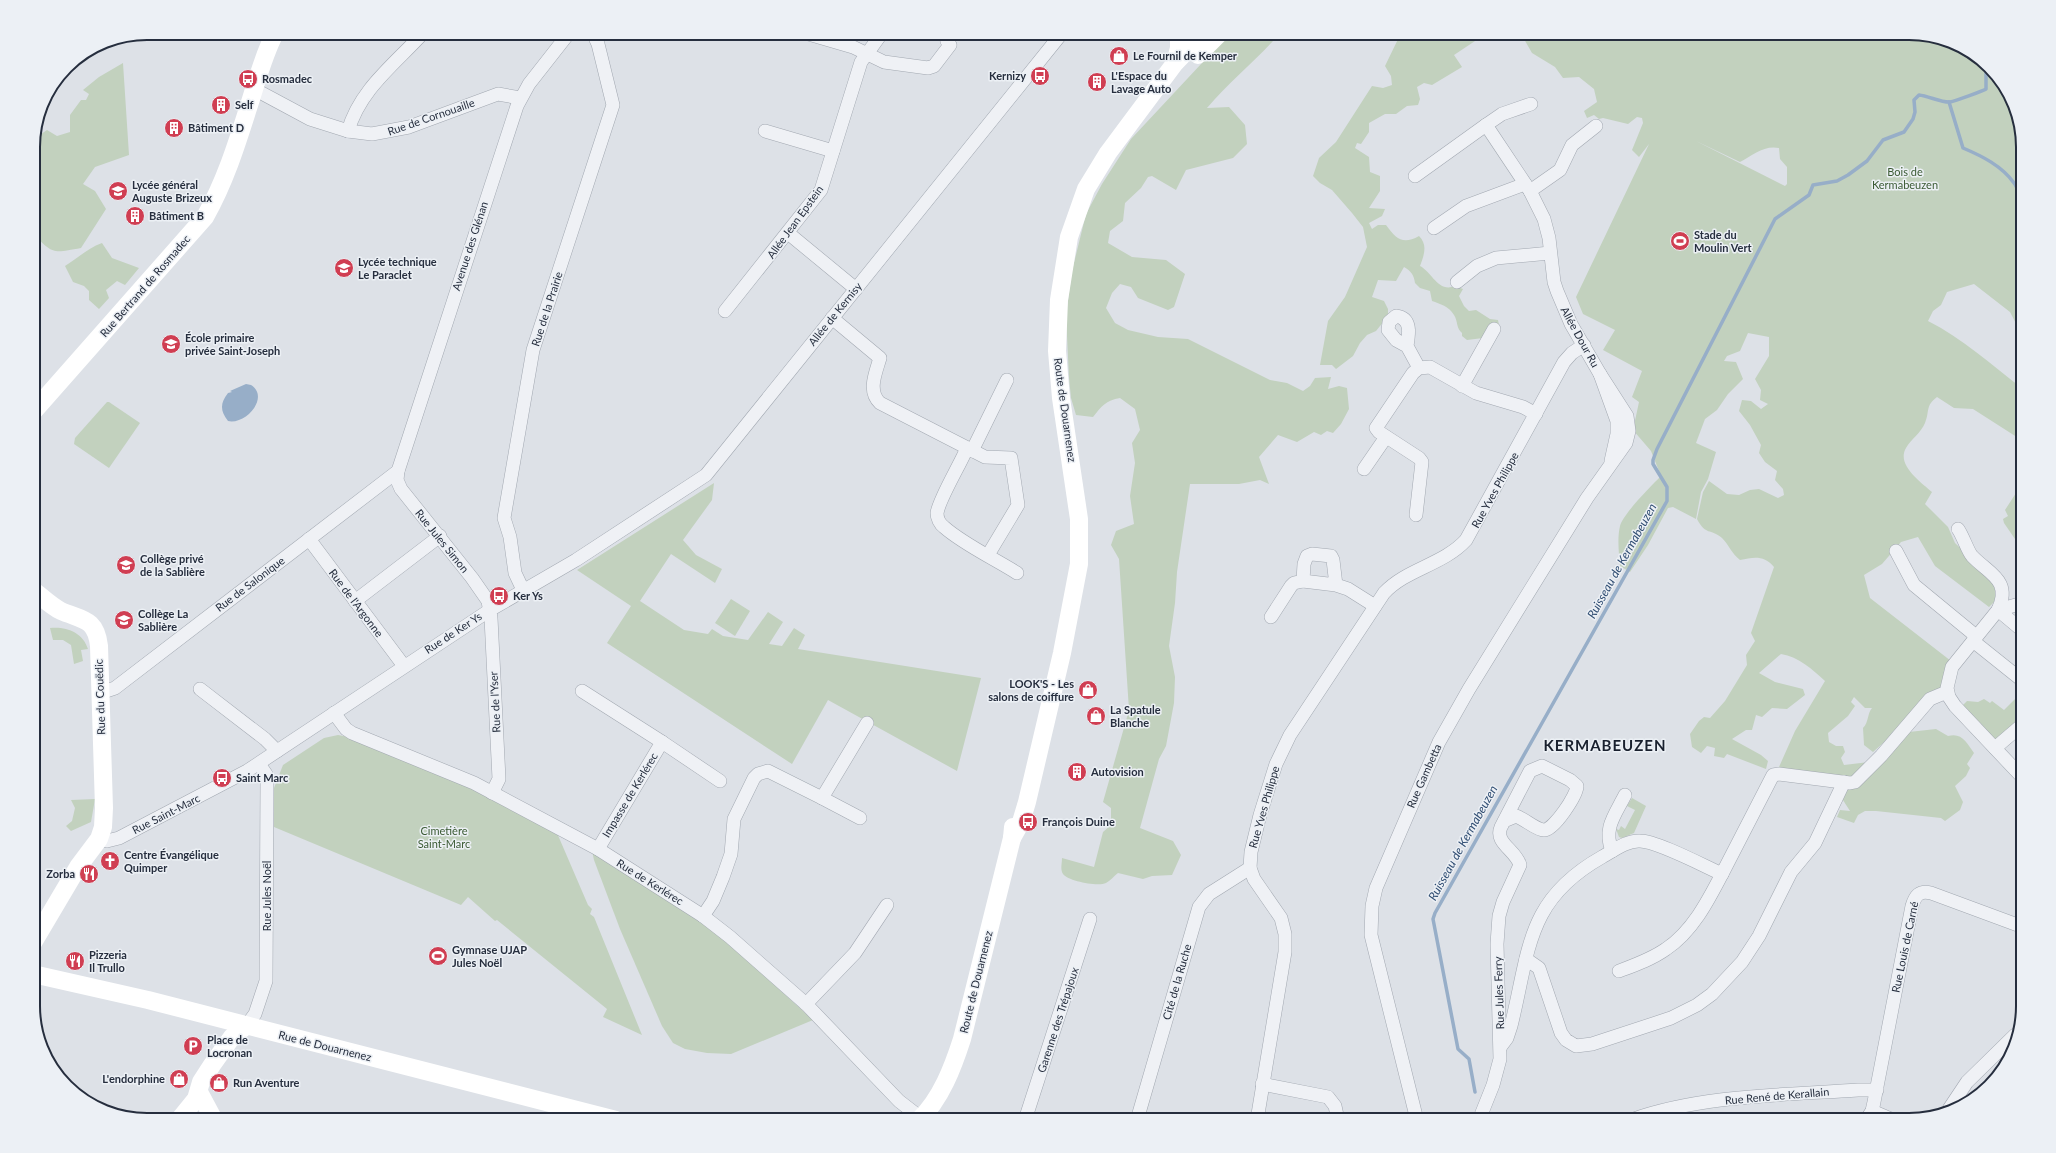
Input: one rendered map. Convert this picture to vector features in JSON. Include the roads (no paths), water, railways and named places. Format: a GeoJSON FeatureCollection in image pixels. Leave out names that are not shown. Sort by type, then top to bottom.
{"type":"FeatureCollection","features":[{"type":"Feature","properties":{"kind":"main road","name":"Rue Bertrand de Rosmadec"},"geometry":{"type":"LineString","coordinates":[[40,404],[205,217],[216,198],[234,152],[264,55],[272,40]]}},
{"type":"Feature","properties":{"kind":"main road","name":"Route de Douarnenez"},"geometry":{"type":"LineString","coordinates":[[926,1113],[940,1091],[959,1048],[1012,838],[1018,799],[1054,647],[1068,615],[1079,564],[1079,519],[1058,366],[1059,300],[1066,252],[1079,205],[1092,177],[1115,143],[1175,62],[1196,40]]}},
{"type":"Feature","properties":{"kind":"main road","name":"Route de Douarnenez"},"geometry":{"type":"LineString","coordinates":[[1115,143],[1196,40]]}},
{"type":"Feature","properties":{"kind":"main road","name":"Rue du Couëdic"},"geometry":{"type":"LineString","coordinates":[[40,595],[60,610],[83,618],[93,626],[99,646],[104,819],[100,839]]}},
{"type":"Feature","properties":{"kind":"main road"},"geometry":{"type":"LineString","coordinates":[[40,932],[78,867],[100,839]]}},
{"type":"Feature","properties":{"kind":"main road","name":"Rue de Douarnenez"},"geometry":{"type":"LineString","coordinates":[[40,976],[148,1000],[588,1113]]}},
{"type":"Feature","properties":{"kind":"main road"},"geometry":{"type":"LineString","coordinates":[[185,1113],[199,1092],[205,1075],[232,1038],[246,1026]]}},
{"type":"Feature","properties":{"kind":"main road"},"geometry":{"type":"LineString","coordinates":[[199,1092],[210,1113]]}},
{"type":"Feature","properties":{"kind":"street"},"geometry":{"type":"LineString","coordinates":[[348,131],[355,110],[368,91],[416,40]]}},
{"type":"Feature","properties":{"kind":"street","name":"Avenue des Glénan"},"geometry":{"type":"LineString","coordinates":[[398,471],[407,447],[486,195],[520,98],[535,75],[562,40]]}},
{"type":"Feature","properties":{"kind":"street","name":"Rue de la Prairie"},"geometry":{"type":"LineString","coordinates":[[523,590],[514,568],[510,537],[504,518],[528,373],[539,332],[613,105],[596,40]]}},
{"type":"Feature","properties":{"kind":"street"},"geometry":{"type":"LineString","coordinates":[[829,40],[853,47],[878,60],[892,64],[932,68],[950,45],[948,40]]}},
{"type":"Feature","properties":{"kind":"street","name":"Allée Jean Epstein"},"geometry":{"type":"LineString","coordinates":[[725,311],[821,190],[857,72],[866,53],[876,40]]}},
{"type":"Feature","properties":{"kind":"street","name":"Allée de Kernisy"},"geometry":{"type":"LineString","coordinates":[[576,560],[706,475],[1056,40]]}},
{"type":"Feature","properties":{"kind":"street","name":"Rue de Cornouaille"},"geometry":{"type":"LineString","coordinates":[[254,89],[300,115],[348,131],[372,134],[409,127],[498,94],[520,98]]}},
{"type":"Feature","properties":{"kind":"street"},"geometry":{"type":"LineString","coordinates":[[1415,176],[1502,114],[1531,104]]}},
{"type":"Feature","properties":{"kind":"street","name":"Allée Dour Ru"},"geometry":{"type":"LineString","coordinates":[[1486,125],[1527,187],[1544,219],[1557,291],[1571,324],[1600,374],[1623,435]]}},
{"type":"Feature","properties":{"kind":"street"},"geometry":{"type":"LineString","coordinates":[[1434,228],[1466,206],[1527,187],[1560,170],[1572,145],[1596,126]]}},
{"type":"Feature","properties":{"kind":"street"},"geometry":{"type":"LineString","coordinates":[[765,130],[833,151]]}},
{"type":"Feature","properties":{"kind":"street"},"geometry":{"type":"LineString","coordinates":[[788,233],[856,289]]}},
{"type":"Feature","properties":{"kind":"street"},"geometry":{"type":"LineString","coordinates":[[1458,282],[1477,266],[1496,258],[1550,253]]}},
{"type":"Feature","properties":{"kind":"street"},"geometry":{"type":"LineString","coordinates":[[832,318],[880,358],[872,390],[876,399],[889,408],[969,450],[990,459],[1011,458],[1018,496],[1018,505],[988,555]]}},
{"type":"Feature","properties":{"kind":"street"},"geometry":{"type":"LineString","coordinates":[[1462,386],[1494,329]]}},
{"type":"Feature","properties":{"kind":"street","name":"Rue Yves Philippe"},"geometry":{"type":"LineString","coordinates":[[1250,868],[1251,852],[1260,815],[1282,750],[1294,728],[1375,606],[1390,586],[1448,555],[1466,540],[1564,362],[1572,353],[1584,345]]}},
{"type":"Feature","properties":{"kind":"street"},"geometry":{"type":"LineString","coordinates":[[1407,346],[1419,368]]}},
{"type":"Feature","properties":{"kind":"street"},"geometry":{"type":"LineString","coordinates":[[1416,515],[1422,462],[1419,458],[1377,430],[1378,425],[1410,377],[1419,368],[1430,367],[1462,386],[1536,414]]}},
{"type":"Feature","properties":{"kind":"street"},"geometry":{"type":"LineString","coordinates":[[1007,380],[969,450],[937,514],[942,526],[1017,573]]}},
{"type":"Feature","properties":{"kind":"street","name":"Rue Gambetta"},"geometry":{"type":"LineString","coordinates":[[1415,1113],[1371,935],[1372,906],[1376,888],[1399,832],[1447,728],[1587,498],[1609,466],[1623,449],[1623,435]]}},
{"type":"Feature","properties":{"kind":"street"},"geometry":{"type":"LineString","coordinates":[[1364,469],[1386,437]]}},
{"type":"Feature","properties":{"kind":"street","name":"Rue Jules Simon"},"geometry":{"type":"LineString","coordinates":[[398,471],[397,480],[401,488],[440,536],[488,601],[490,610]]}},
{"type":"Feature","properties":{"kind":"street","name":"Rue de Salonique"},"geometry":{"type":"LineString","coordinates":[[100,692],[115,688],[398,471]]}},
{"type":"Feature","properties":{"kind":"street"},"geometry":{"type":"LineString","coordinates":[[1958,529],[1964,538],[1971,555],[1996,576],[1999,582],[2002,597],[1998,610],[1974,638],[1949,672],[1945,693],[1955,706],[2016,770]]}},
{"type":"Feature","properties":{"kind":"street"},"geometry":{"type":"LineString","coordinates":[[354,601],[440,536]]}},
{"type":"Feature","properties":{"kind":"street","name":"Rue de l'Argonne"},"geometry":{"type":"LineString","coordinates":[[309,539],[404,666]]}},
{"type":"Feature","properties":{"kind":"street"},"geometry":{"type":"LineString","coordinates":[[1896,551],[1914,585],[2016,675]]}},
{"type":"Feature","properties":{"kind":"street"},"geometry":{"type":"LineString","coordinates":[[1303,581],[1304,564],[1307,556],[1312,554],[1331,556],[1333,560],[1336,585]]}},
{"type":"Feature","properties":{"kind":"street","name":"Rue de Ker Ys"},"geometry":{"type":"LineString","coordinates":[[334,713],[490,610],[576,560]]}},
{"type":"Feature","properties":{"kind":"street"},"geometry":{"type":"LineString","coordinates":[[1272,617],[1291,586],[1294,583],[1303,581],[1336,585],[1348,589],[1375,606]]}},
{"type":"Feature","properties":{"kind":"street"},"geometry":{"type":"LineString","coordinates":[[1998,610],[2016,605]]}},
{"type":"Feature","properties":{"kind":"street","name":"Rue de l'Yser"},"geometry":{"type":"LineString","coordinates":[[490,610],[499,779],[492,792]]}},
{"type":"Feature","properties":{"kind":"street"},"geometry":{"type":"LineString","coordinates":[[1998,610],[2016,625]]}},
{"type":"Feature","properties":{"kind":"street"},"geometry":{"type":"LineString","coordinates":[[200,689],[265,739],[277,751]]}},
{"type":"Feature","properties":{"kind":"street","name":"Impasse de Kerlérec"},"geometry":{"type":"LineString","coordinates":[[582,691],[720,781]]}},
{"type":"Feature","properties":{"kind":"street"},"geometry":{"type":"LineString","coordinates":[[1619,971],[1665,950],[1679,939],[1702,910],[1773,775],[1779,774],[1855,782],[1930,699],[1945,693]]}},
{"type":"Feature","properties":{"kind":"street","name":"Rue de Kerlérec"},"geometry":{"type":"LineString","coordinates":[[334,713],[346,729],[352,733],[462,777],[492,792],[598,849],[703,916],[730,937],[806,1004],[899,1101],[914,1113]]}},
{"type":"Feature","properties":{"kind":"street","name":"Rue Saint-Marc"},"geometry":{"type":"LineString","coordinates":[[100,839],[111,841],[124,835],[259,764],[334,713]]}},
{"type":"Feature","properties":{"kind":"street"},"geometry":{"type":"LineString","coordinates":[[822,798],[867,723]]}},
{"type":"Feature","properties":{"kind":"street"},"geometry":{"type":"LineString","coordinates":[[1995,748],[2016,730]]}},
{"type":"Feature","properties":{"kind":"street","name":"Impasse de Kerlérec"},"geometry":{"type":"LineString","coordinates":[[598,849],[662,742]]}},
{"type":"Feature","properties":{"kind":"street","name":"Rue Jules Noël"},"geometry":{"type":"LineString","coordinates":[[246,1026],[255,1014],[266,981],[267,782],[266,774],[259,764]]}},
{"type":"Feature","properties":{"kind":"street"},"geometry":{"type":"LineString","coordinates":[[1542,766],[1564,776],[1576,786],[1577,791],[1555,824],[1548,830],[1542,830],[1516,816],[1504,821],[1527,776],[1534,768],[1542,766]]}},
{"type":"Feature","properties":{"kind":"street"},"geometry":{"type":"LineString","coordinates":[[703,916],[716,894],[728,862],[732,846],[734,819],[758,774],[768,771],[774,773],[860,818]]}},
{"type":"Feature","properties":{"kind":"street"},"geometry":{"type":"LineString","coordinates":[[1526,959],[1538,968],[1560,1033],[1566,1040],[1576,1046],[1592,1044],[1671,1018],[1690,1008],[1712,994],[1742,962],[1764,927],[1791,872],[1815,843],[1844,782]]}},
{"type":"Feature","properties":{"kind":"street"},"geometry":{"type":"LineString","coordinates":[[1612,851],[1607,834],[1625,795]]}},
{"type":"Feature","properties":{"kind":"street","name":"Rue Jules Ferry"},"geometry":{"type":"LineString","coordinates":[[1482,1113],[1496,1075],[1500,1046],[1498,923],[1503,902],[1520,867],[1516,855],[1500,838],[1499,832],[1504,821]]}},
{"type":"Feature","properties":{"kind":"street"},"geometry":{"type":"LineString","coordinates":[[1500,1046],[1509,1032],[1526,959],[1536,925],[1549,899],[1579,871],[1612,851],[1629,843],[1641,841],[1722,874]]}},
{"type":"Feature","properties":{"kind":"street"},"geometry":{"type":"LineString","coordinates":[[1250,868],[1254,879],[1281,918],[1285,934],[1284,952],[1258,1113]]}},
{"type":"Feature","properties":{"kind":"street","name":"Cité de la Ruche"},"geometry":{"type":"LineString","coordinates":[[1139,1113],[1199,907],[1209,894],[1250,868]]}},
{"type":"Feature","properties":{"kind":"street","name":"Rue Louis de Carné"},"geometry":{"type":"LineString","coordinates":[[1870,1113],[1877,1090],[1912,906],[1916,895],[1922,892],[1931,893],[2016,924]]}},
{"type":"Feature","properties":{"kind":"street"},"geometry":{"type":"LineString","coordinates":[[806,1004],[855,953],[887,905]]}},
{"type":"Feature","properties":{"kind":"street","name":"Garenne des Trépajoux"},"geometry":{"type":"LineString","coordinates":[[1027,1113],[1090,919]]}},
{"type":"Feature","properties":{"kind":"street"},"geometry":{"type":"LineString","coordinates":[[1952,1104],[1963,1086],[2010,1040]]}},
{"type":"Feature","properties":{"kind":"street"},"geometry":{"type":"LineString","coordinates":[[1262,1084],[1328,1097],[1335,1106],[1336,1113]]}},
{"type":"Feature","properties":{"kind":"street","name":"Rue René de Kerallain"},"geometry":{"type":"LineString","coordinates":[[1657,1113],[1736,1098],[1877,1090]]}},
{"type":"Feature","properties":{"kind":"water"},"geometry":{"type":"Polygon","coordinates":[[[246,384],[251,385],[256,390],[258,396],[257,403],[248,415],[242,419],[228,421],[222,410],[222,404],[228,393],[232,392],[230,391],[246,384]]]}},
{"type":"Feature","properties":{"kind":"waterway","name":"Ruisseau de Kermabeuzen"},"geometry":{"type":"LineString","coordinates":[[1475,1092],[1469,1059],[1458,1049],[1433,919],[1667,501],[1667,487],[1653,464],[1657,449],[1775,219],[1809,195],[1813,185],[1837,181],[1848,175],[1867,161],[1883,140],[1904,132],[1913,119],[1915,112],[1914,100],[1919,95],[1947,102],[1969,96],[1986,89],[1986,73]]}},
{"type":"Feature","properties":{"kind":"waterway"},"geometry":{"type":"LineString","coordinates":[[1949,102],[1963,148],[1984,158],[2004,171],[2016,187]]}},
{"type":"Feature","properties":{"kind":"place","name":"Le Fournil de Kemper"},"geometry":{"type":"Point","coordinates":[1119,56]}},
{"type":"Feature","properties":{"kind":"place","name":"Kernizy"},"geometry":{"type":"Point","coordinates":[1040,76]}},
{"type":"Feature","properties":{"kind":"place","name":"Rosmadec"},"geometry":{"type":"Point","coordinates":[248,79]}},
{"type":"Feature","properties":{"kind":"place","name":"L'Espace du Lavage Auto"},"geometry":{"type":"Point","coordinates":[1097,82]}},
{"type":"Feature","properties":{"kind":"place","name":"Self"},"geometry":{"type":"Point","coordinates":[221,105]}},
{"type":"Feature","properties":{"kind":"place","name":"Bâtiment D"},"geometry":{"type":"Point","coordinates":[174,128]}},
{"type":"Feature","properties":{"kind":"place","name":"Lycée général Auguste Brizeux"},"geometry":{"type":"Point","coordinates":[118,191]}},
{"type":"Feature","properties":{"kind":"place","name":"Bâtiment B"},"geometry":{"type":"Point","coordinates":[135,216]}},
{"type":"Feature","properties":{"kind":"place","name":"Stade du Moulin Vert"},"geometry":{"type":"Point","coordinates":[1680,241]}},
{"type":"Feature","properties":{"kind":"place","name":"Lycée technique Le Paraclet"},"geometry":{"type":"Point","coordinates":[344,268]}},
{"type":"Feature","properties":{"kind":"place","name":"École primaire privée Saint-Joseph"},"geometry":{"type":"Point","coordinates":[171,344]}},
{"type":"Feature","properties":{"kind":"place","name":"Collège privé de la Sablière"},"geometry":{"type":"Point","coordinates":[126,565]}},
{"type":"Feature","properties":{"kind":"place","name":"Ker Ys"},"geometry":{"type":"Point","coordinates":[499,596]}},
{"type":"Feature","properties":{"kind":"place","name":"Collège La Sablière"},"geometry":{"type":"Point","coordinates":[124,620]}},
{"type":"Feature","properties":{"kind":"place","name":"LOOK'S - Les salons de coiffure"},"geometry":{"type":"Point","coordinates":[1088,690]}},
{"type":"Feature","properties":{"kind":"place","name":"La Spatule Blanche"},"geometry":{"type":"Point","coordinates":[1096,716]}},
{"type":"Feature","properties":{"kind":"place","name":"Autovision"},"geometry":{"type":"Point","coordinates":[1077,772]}},
{"type":"Feature","properties":{"kind":"place","name":"Saint Marc"},"geometry":{"type":"Point","coordinates":[222,778]}},
{"type":"Feature","properties":{"kind":"place","name":"François Duine"},"geometry":{"type":"Point","coordinates":[1028,822]}},
{"type":"Feature","properties":{"kind":"place","name":"Centre Évangélique Quimper"},"geometry":{"type":"Point","coordinates":[110,861]}},
{"type":"Feature","properties":{"kind":"place","name":"Zorba"},"geometry":{"type":"Point","coordinates":[89,874]}},
{"type":"Feature","properties":{"kind":"place","name":"Gymnase UJAP Jules Noël"},"geometry":{"type":"Point","coordinates":[438,956]}},
{"type":"Feature","properties":{"kind":"place","name":"Pizzeria Il Trullo"},"geometry":{"type":"Point","coordinates":[75,961]}},
{"type":"Feature","properties":{"kind":"place","name":"Place de Locronan"},"geometry":{"type":"Point","coordinates":[193,1046]}},
{"type":"Feature","properties":{"kind":"place","name":"L'endorphine"},"geometry":{"type":"Point","coordinates":[179,1079]}},
{"type":"Feature","properties":{"kind":"place","name":"Run Aventure"},"geometry":{"type":"Point","coordinates":[219,1083]}},
{"type":"Feature","properties":{"kind":"district","name":"KERMABEUZEN"},"geometry":{"type":"Point","coordinates":[1605,746]}},
{"type":"Feature","properties":{"kind":"park label","name":"Bois de Kermabeuzen"},"geometry":{"type":"Point","coordinates":[1905,178]}},
{"type":"Feature","properties":{"kind":"park label","name":"Cimetière Saint-Marc"},"geometry":{"type":"Point","coordinates":[444,837]}}]}
